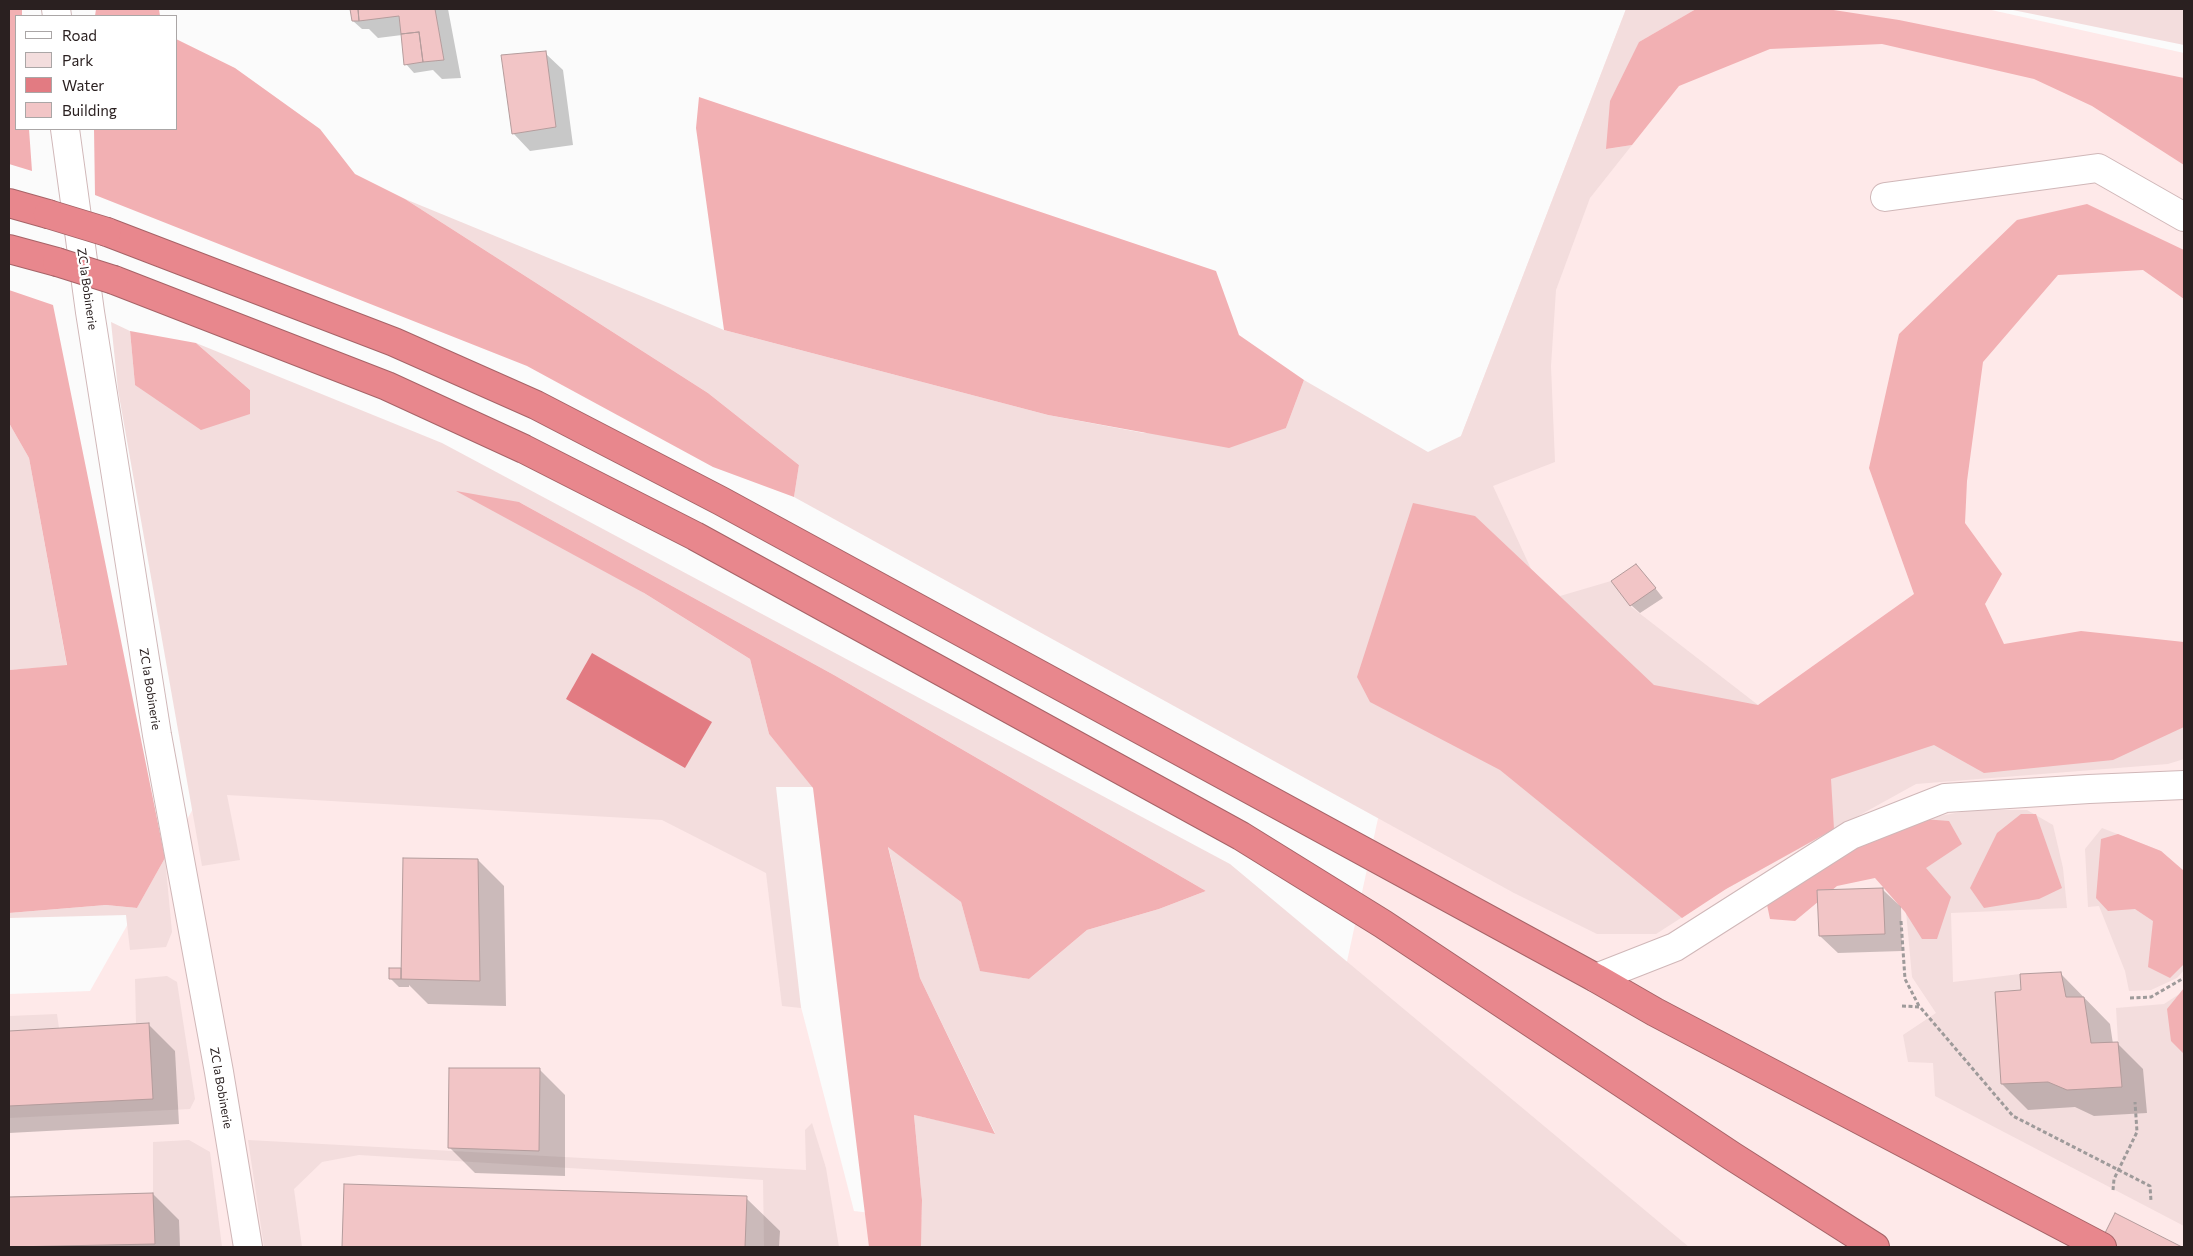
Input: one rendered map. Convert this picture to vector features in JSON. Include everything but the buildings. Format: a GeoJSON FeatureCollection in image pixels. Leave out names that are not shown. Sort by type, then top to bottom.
{"type":"FeatureCollection","features":[{"type":"Feature","properties":{"kind":"highway"},"geometry":{"type":"LineString","coordinates":[[9,203],[107,232],[394,342],[536,405],[721,501],[1596,978],[1664,1017],[2102,1247]]}},
{"type":"Feature","properties":{"kind":"highway"},"geometry":{"type":"LineString","coordinates":[[9,249],[114,280],[387,386],[524,449],[695,536],[1215,822],[1383,924],[1732,1156],[1875,1247]]}},
{"type":"Feature","properties":{"kind":"street","name":"ZC la Bobinerie"},"geometry":{"type":"LineString","coordinates":[[65,130],[90,312],[155,725],[219,1072],[248,1247]]}},
{"type":"Feature","properties":{"kind":"street"},"geometry":{"type":"LineString","coordinates":[[1885,197],[2098,168],[2184,217]]}},
{"type":"Feature","properties":{"kind":"street"},"geometry":{"type":"LineString","coordinates":[[1596,978],[1675,947],[1851,835],[1945,798],[2184,785]]}},
{"type":"Feature","properties":{"kind":"path"},"geometry":{"type":"LineString","coordinates":[[1901,921],[1905,980],[1920,1007],[2013,1116],[2150,1186],[2151,1201]]}},
{"type":"Feature","properties":{"kind":"path"},"geometry":{"type":"LineString","coordinates":[[2130,998],[2151,997],[2184,978]]}},
{"type":"Feature","properties":{"kind":"path"},"geometry":{"type":"LineString","coordinates":[[1902,1006],[1920,1007]]}},
{"type":"Feature","properties":{"kind":"path"},"geometry":{"type":"LineString","coordinates":[[2113,1190],[2114,1178],[2137,1132],[2135,1102]]}},
{"type":"Feature","properties":{"kind":"shaded area"},"geometry":{"type":"Polygon","coordinates":[[[9,9],[22,9],[22,15],[15,15],[15,130],[29,130],[32,171],[9,164],[9,9]]]}},
{"type":"Feature","properties":{"kind":"shaded area"},"geometry":{"type":"Polygon","coordinates":[[[96,9],[159,9],[160,15],[95,15],[96,9]]]}},
{"type":"Feature","properties":{"kind":"shaded area"},"geometry":{"type":"Polygon","coordinates":[[[1626,9],[1987,9],[2184,53],[2184,1247],[1285,1247],[1461,436],[1626,9]]]}},
{"type":"Feature","properties":{"kind":"shaded area"},"geometry":{"type":"Polygon","coordinates":[[[1696,9],[1827,9],[1899,20],[2184,78],[2184,165],[2092,106],[2034,79],[1882,44],[1770,49],[1679,86],[1632,145],[1606,149],[1610,101],[1639,42],[1696,9]]]}},
{"type":"Feature","properties":{"kind":"shaded area"},"geometry":{"type":"Polygon","coordinates":[[[178,40],[235,68],[320,129],[355,174],[405,199],[708,393],[799,465],[794,497],[713,467],[527,366],[95,195],[94,130],[178,130],[178,40]]]}},
{"type":"Feature","properties":{"kind":"shaded area"},"geometry":{"type":"Polygon","coordinates":[[[699,97],[1216,271],[1239,335],[1304,380],[1286,428],[1229,448],[1048,415],[724,330],[696,128],[699,97]]]}},
{"type":"Feature","properties":{"kind":"shaded area"},"geometry":{"type":"Polygon","coordinates":[[[2087,204],[2184,250],[2184,299],[2143,270],[2058,275],[1983,362],[1967,481],[1965,523],[2002,574],[1985,604],[2004,644],[2081,631],[2184,642],[2184,727],[2113,760],[1984,773],[1934,745],[1831,779],[1834,829],[1726,889],[1682,918],[1500,770],[1370,702],[1357,677],[1413,503],[1475,516],[1654,685],[1758,705],[1914,594],[1869,468],[1899,334],[2017,220],[2087,204]]]}},
{"type":"Feature","properties":{"kind":"shaded area"},"geometry":{"type":"Polygon","coordinates":[[[9,290],[53,305],[165,858],[137,908],[106,905],[9,913],[9,670],[67,665],[29,458],[9,423],[9,290]]]}},
{"type":"Feature","properties":{"kind":"shaded area"},"geometry":{"type":"Polygon","coordinates":[[[130,331],[196,343],[250,390],[250,414],[201,430],[135,385],[130,331]]]}},
{"type":"Feature","properties":{"kind":"shaded area"},"geometry":{"type":"Polygon","coordinates":[[[456,491],[519,502],[834,675],[1206,891],[1159,909],[1087,930],[1029,979],[980,971],[961,902],[888,847],[920,978],[995,1134],[914,1115],[922,1200],[921,1247],[869,1247],[813,788],[769,734],[750,659],[644,593],[456,491]]]}},
{"type":"Feature","properties":{"kind":"shaded area"},"geometry":{"type":"Polygon","coordinates":[[[246,715],[739,768],[854,1211],[1157,1247],[9,1247],[9,994],[90,991],[246,715]]]}},
{"type":"Feature","properties":{"kind":"shaded area"},"geometry":{"type":"Polygon","coordinates":[[[2021,814],[2036,814],[2062,888],[2039,899],[1984,908],[1970,888],[1997,833],[2021,814]]]}},
{"type":"Feature","properties":{"kind":"shaded area"},"geometry":{"type":"Polygon","coordinates":[[[1923,819],[1949,821],[1962,844],[1926,868],[1951,897],[1937,939],[1922,939],[1905,912],[1875,878],[1837,886],[1795,921],[1770,919],[1766,900],[1845,844],[1923,819]]]}},
{"type":"Feature","properties":{"kind":"shaded area"},"geometry":{"type":"Polygon","coordinates":[[[2118,834],[2161,851],[2184,871],[2184,964],[2170,978],[2148,967],[2153,921],[2135,909],[2108,911],[2096,898],[2101,839],[2118,834]]]}},
{"type":"Feature","properties":{"kind":"shaded area"},"geometry":{"type":"Polygon","coordinates":[[[2184,988],[2184,1054],[2171,1041],[2167,1009],[2184,988]]]}},
{"type":"Feature","properties":{"kind":"green space"},"geometry":{"type":"Polygon","coordinates":[[[1626,9],[1696,9],[1639,42],[1607,149],[1632,145],[1590,198],[1556,290],[1551,366],[1555,462],[1493,486],[1531,569],[1560,596],[1611,581],[1630,606],[1758,705],[2184,673],[2184,759],[2168,764],[1916,784],[1726,889],[1656,934],[1597,934],[1514,893],[794,497],[799,465],[708,393],[405,199],[724,330],[1048,415],[1144,433],[1286,428],[1304,380],[1428,452],[1461,436],[1626,9]]]}},
{"type":"Feature","properties":{"kind":"green space"},"geometry":{"type":"Polygon","coordinates":[[[2008,9],[2184,9],[2184,45],[2008,9]]]}},
{"type":"Feature","properties":{"kind":"green space"},"geometry":{"type":"Polygon","coordinates":[[[111,322],[130,331],[135,385],[250,390],[196,343],[442,443],[1230,864],[1689,1247],[921,1247],[922,1200],[914,1115],[995,1133],[920,978],[888,846],[961,902],[980,970],[1029,979],[1087,930],[1159,909],[1206,891],[834,675],[519,502],[644,593],[750,659],[769,734],[813,787],[776,787],[801,1008],[782,1006],[766,873],[662,820],[227,795],[240,860],[202,866],[118,390],[111,322]]]}},
{"type":"Feature","properties":{"kind":"green space"},"geometry":{"type":"Polygon","coordinates":[[[9,423],[29,458],[67,666],[9,670],[9,423]]]}},
{"type":"Feature","properties":{"kind":"green space"},"geometry":{"type":"Polygon","coordinates":[[[1971,810],[2027,810],[2053,825],[2063,868],[2067,908],[1951,913],[1953,982],[2020,974],[2088,1065],[2118,1042],[2116,1008],[2164,1004],[2184,991],[2184,1226],[1935,1096],[1933,1063],[1908,1062],[1903,1035],[1936,1013],[1912,977],[1898,824],[1971,810]]]}},
{"type":"Feature","properties":{"kind":"green space"},"geometry":{"type":"Polygon","coordinates":[[[2102,828],[2161,851],[2184,871],[2184,970],[2177,978],[2151,990],[2129,991],[2125,971],[2099,906],[2088,907],[2085,849],[2102,828]]]}},
{"type":"Feature","properties":{"kind":"green space"},"geometry":{"type":"Polygon","coordinates":[[[165,858],[172,932],[166,947],[130,950],[126,915],[9,918],[9,913],[106,905],[137,908],[165,858]]]}},
{"type":"Feature","properties":{"kind":"green space"},"geometry":{"type":"Polygon","coordinates":[[[167,976],[177,982],[195,1099],[190,1109],[9,1118],[9,1016],[57,1014],[59,1028],[136,1024],[135,979],[167,976]]]}},
{"type":"Feature","properties":{"kind":"green space"},"geometry":{"type":"Polygon","coordinates":[[[812,1123],[826,1168],[839,1247],[764,1246],[763,1180],[359,1155],[322,1162],[294,1189],[302,1247],[264,1247],[248,1140],[806,1170],[805,1130],[812,1123]]]}},
{"type":"Feature","properties":{"kind":"green space"},"geometry":{"type":"Polygon","coordinates":[[[189,1140],[210,1152],[222,1247],[9,1247],[9,1197],[153,1193],[153,1142],[189,1140]]]}},
{"type":"Feature","properties":{"kind":"water"},"geometry":{"type":"Polygon","coordinates":[[[592,653],[712,722],[685,768],[566,699],[592,653]]]}}]}
